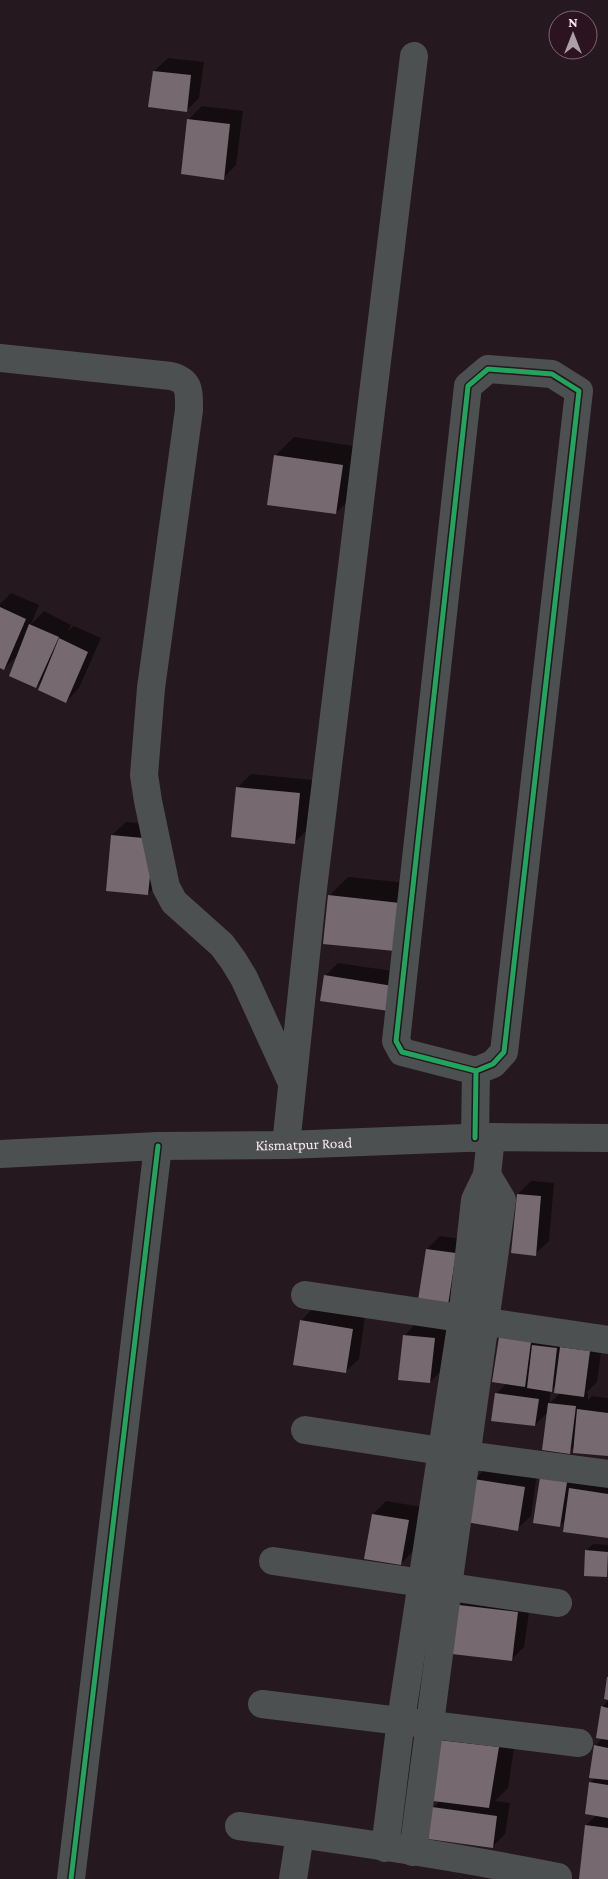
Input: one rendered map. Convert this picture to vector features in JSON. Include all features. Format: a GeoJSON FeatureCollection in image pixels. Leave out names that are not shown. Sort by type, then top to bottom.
{"type":"FeatureCollection","features":[{"type":"Feature","properties":{"kind":"street"},"geometry":{"type":"LineString","coordinates":[[286,1145],[312,897],[414,56]]}},
{"type":"Feature","properties":{"kind":"street"},"geometry":{"type":"LineString","coordinates":[[0,358],[171,376],[178,378],[186,384],[189,393],[189,410],[151,688],[144,775],[164,879],[174,902],[222,946],[233,960],[244,978],[292,1084]]}},
{"type":"Feature","properties":{"kind":"street"},"geometry":{"type":"LineString","coordinates":[[488,369],[552,374],[579,390],[504,1052],[493,1064],[476,1071],[402,1052],[396,1041],[468,386],[488,369]]}},
{"type":"Feature","properties":{"kind":"street"},"geometry":{"type":"LineString","coordinates":[[384,1848],[401,1720],[435,1584],[473,1321],[475,1200],[487,1175],[476,1071]]}},
{"type":"Feature","properties":{"kind":"street","name":"Kismatpur Road"},"geometry":{"type":"LineString","coordinates":[[0,1154],[158,1146],[286,1145],[483,1137],[608,1138]]}},
{"type":"Feature","properties":{"kind":"street"},"geometry":{"type":"LineString","coordinates":[[72,1879],[158,1146]]}},
{"type":"Feature","properties":{"kind":"street"},"geometry":{"type":"LineString","coordinates":[[305,1295],[608,1340]]}},
{"type":"Feature","properties":{"kind":"street"},"geometry":{"type":"LineString","coordinates":[[305,1430],[608,1474]]}},
{"type":"Feature","properties":{"kind":"street"},"geometry":{"type":"LineString","coordinates":[[273,1560],[558,1603]]}},
{"type":"Feature","properties":{"kind":"street"},"geometry":{"type":"LineString","coordinates":[[413,1852],[430,1724],[435,1584]]}},
{"type":"Feature","properties":{"kind":"street"},"geometry":{"type":"LineString","coordinates":[[262,1704],[578,1743]]}},
{"type":"Feature","properties":{"kind":"street"},"geometry":{"type":"LineString","coordinates":[[239,1826],[413,1852],[501,1872],[558,1877]]}},
{"type":"Feature","properties":{"kind":"street"},"geometry":{"type":"LineString","coordinates":[[293,1879],[300,1834]]}},
{"type":"Feature","properties":{"kind":"building"},"geometry":{"type":"Polygon","coordinates":[[[153,71],[191,75],[187,112],[148,107],[153,71]]]}},
{"type":"Feature","properties":{"kind":"building"},"geometry":{"type":"Polygon","coordinates":[[[187,119],[230,124],[224,180],[181,174],[187,119]]]}},
{"type":"Feature","properties":{"kind":"building"},"geometry":{"type":"Polygon","coordinates":[[[274,455],[343,465],[336,514],[267,505],[274,455]]]}},
{"type":"Feature","properties":{"kind":"building"},"geometry":{"type":"Polygon","coordinates":[[[0,607],[26,619],[4,670],[0,668],[0,607]]]}},
{"type":"Feature","properties":{"kind":"building"},"geometry":{"type":"Polygon","coordinates":[[[29,624],[59,637],[36,688],[9,676],[29,624]]]}},
{"type":"Feature","properties":{"kind":"building"},"geometry":{"type":"Polygon","coordinates":[[[59,638],[88,652],[66,703],[38,690],[59,638]]]}},
{"type":"Feature","properties":{"kind":"building"},"geometry":{"type":"Polygon","coordinates":[[[236,787],[300,793],[295,844],[231,837],[236,787]]]}},
{"type":"Feature","properties":{"kind":"building"},"geometry":{"type":"Polygon","coordinates":[[[111,835],[154,839],[148,895],[106,891],[111,835]]]}},
{"type":"Feature","properties":{"kind":"building"},"geometry":{"type":"Polygon","coordinates":[[[328,895],[400,903],[395,951],[323,944],[328,895]]]}},
{"type":"Feature","properties":{"kind":"building"},"geometry":{"type":"Polygon","coordinates":[[[324,975],[393,986],[389,1011],[320,1001],[324,975]]]}},
{"type":"Feature","properties":{"kind":"building"},"geometry":{"type":"Polygon","coordinates":[[[517,1194],[541,1196],[536,1256],[511,1253],[517,1194]]]}},
{"type":"Feature","properties":{"kind":"building"},"geometry":{"type":"Polygon","coordinates":[[[426,1249],[456,1253],[448,1305],[418,1300],[426,1249]]]}},
{"type":"Feature","properties":{"kind":"building"},"geometry":{"type":"Polygon","coordinates":[[[300,1320],[353,1329],[346,1373],[293,1365],[300,1320]]]}},
{"type":"Feature","properties":{"kind":"building"},"geometry":{"type":"Polygon","coordinates":[[[403,1335],[435,1338],[430,1383],[398,1380],[403,1335]]]}},
{"type":"Feature","properties":{"kind":"building"},"geometry":{"type":"Polygon","coordinates":[[[499,1337],[531,1342],[525,1387],[492,1382],[499,1337]]]}},
{"type":"Feature","properties":{"kind":"building"},"geometry":{"type":"Polygon","coordinates":[[[532,1345],[557,1348],[552,1392],[527,1388],[532,1345]]]}},
{"type":"Feature","properties":{"kind":"building"},"geometry":{"type":"Polygon","coordinates":[[[560,1347],[590,1351],[584,1397],[554,1393],[560,1347]]]}},
{"type":"Feature","properties":{"kind":"building"},"geometry":{"type":"Polygon","coordinates":[[[495,1393],[539,1399],[535,1426],[491,1421],[495,1393]]]}},
{"type":"Feature","properties":{"kind":"building"},"geometry":{"type":"Polygon","coordinates":[[[548,1403],[576,1406],[570,1454],[542,1450],[548,1403]]]}},
{"type":"Feature","properties":{"kind":"building"},"geometry":{"type":"Polygon","coordinates":[[[577,1409],[608,1413],[608,1456],[573,1453],[577,1409]]]}},
{"type":"Feature","properties":{"kind":"building"},"geometry":{"type":"Polygon","coordinates":[[[540,1477],[567,1482],[560,1527],[533,1523],[540,1477]]]}},
{"type":"Feature","properties":{"kind":"building"},"geometry":{"type":"Polygon","coordinates":[[[474,1479],[525,1487],[518,1531],[466,1522],[474,1479]]]}},
{"type":"Feature","properties":{"kind":"building"},"geometry":{"type":"Polygon","coordinates":[[[569,1488],[608,1494],[608,1538],[563,1532],[569,1488]]]}},
{"type":"Feature","properties":{"kind":"building"},"geometry":{"type":"Polygon","coordinates":[[[372,1514],[409,1520],[401,1565],[364,1559],[372,1514]]]}},
{"type":"Feature","properties":{"kind":"building"},"geometry":{"type":"Polygon","coordinates":[[[585,1550],[608,1552],[607,1577],[584,1576],[585,1550]]]}},
{"type":"Feature","properties":{"kind":"building"},"geometry":{"type":"Polygon","coordinates":[[[459,1605],[518,1612],[512,1661],[452,1654],[459,1605]]]}},
{"type":"Feature","properties":{"kind":"building"},"geometry":{"type":"Polygon","coordinates":[[[608,1677],[608,1700],[604,1699],[608,1677]]]}},
{"type":"Feature","properties":{"kind":"building"},"geometry":{"type":"Polygon","coordinates":[[[601,1706],[608,1708],[608,1740],[596,1738],[601,1706]]]}},
{"type":"Feature","properties":{"kind":"building"},"geometry":{"type":"Polygon","coordinates":[[[439,1740],[499,1747],[489,1808],[433,1801],[439,1740]]]}},
{"type":"Feature","properties":{"kind":"building"},"geometry":{"type":"Polygon","coordinates":[[[594,1745],[608,1748],[608,1780],[589,1778],[594,1745]]]}},
{"type":"Feature","properties":{"kind":"building"},"geometry":{"type":"Polygon","coordinates":[[[589,1782],[608,1785],[608,1818],[585,1814],[589,1782]]]}},
{"type":"Feature","properties":{"kind":"building"},"geometry":{"type":"Polygon","coordinates":[[[432,1807],[497,1816],[493,1848],[428,1839],[432,1807]]]}},
{"type":"Feature","properties":{"kind":"building"},"geometry":{"type":"Polygon","coordinates":[[[585,1825],[608,1828],[608,1879],[579,1879],[585,1825]]]}},
{"type":"Feature","properties":{"kind":"cycle path"},"geometry":{"type":"LineString","coordinates":[[475,1138],[476,1071],[493,1064],[504,1052],[579,391],[552,374],[488,369],[468,386],[396,1041],[402,1052],[476,1071]]}},
{"type":"Feature","properties":{"kind":"cycle path"},"geometry":{"type":"LineString","coordinates":[[71,1879],[158,1146]]}}]}
